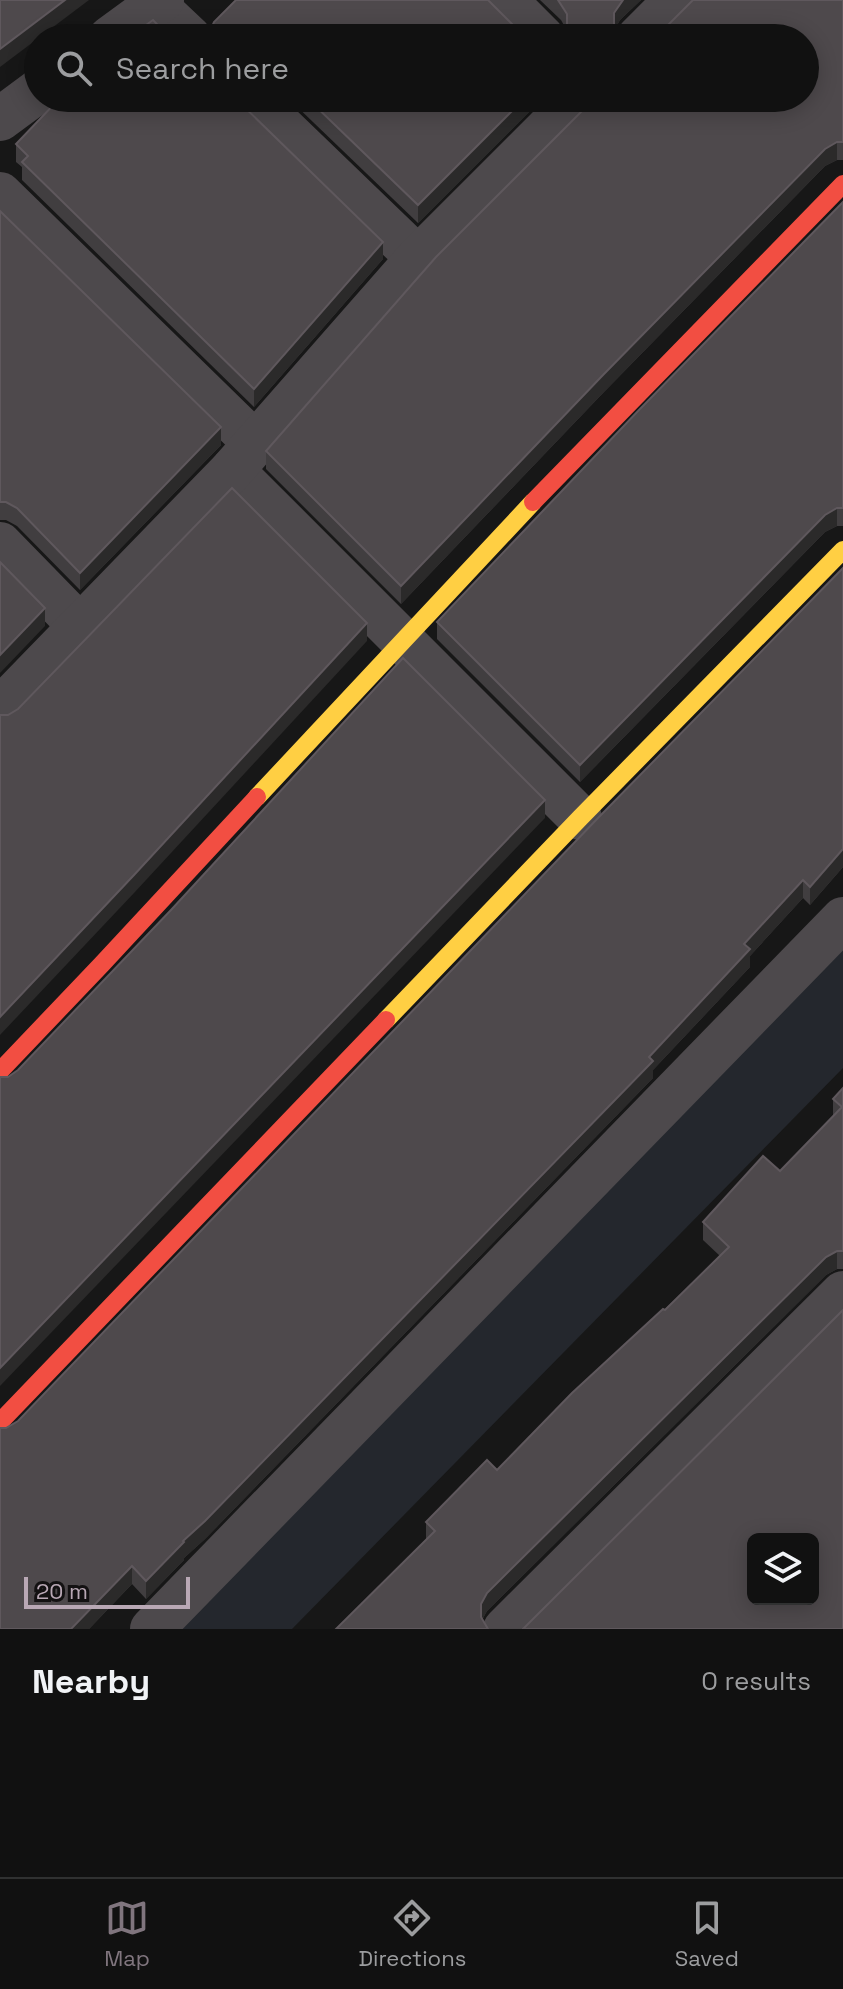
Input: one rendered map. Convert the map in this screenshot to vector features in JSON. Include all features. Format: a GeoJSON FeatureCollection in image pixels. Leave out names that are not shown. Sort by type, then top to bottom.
{"type":"FeatureCollection","features":[{"type":"Feature","properties":{"kind":"street"},"geometry":{"type":"LineString","coordinates":[[505,0],[529,24]]}},
{"type":"Feature","properties":{"kind":"street"},"geometry":{"type":"LineString","coordinates":[[652,24],[676,0]]}},
{"type":"Feature","properties":{"kind":"street"},"geometry":{"type":"LineString","coordinates":[[129,24],[159,2],[178,24]]}},
{"type":"Feature","properties":{"kind":"street"},"geometry":{"type":"LineString","coordinates":[[0,119],[24,101]]}},
{"type":"Feature","properties":{"kind":"street"},"geometry":{"type":"LineString","coordinates":[[267,112],[418,258]]}},
{"type":"Feature","properties":{"kind":"street"},"geometry":{"type":"LineString","coordinates":[[0,709],[244,457],[418,258],[564,112]]}},
{"type":"Feature","properties":{"kind":"street"},"geometry":{"type":"LineString","coordinates":[[0,1071],[616,413],[843,184]]}},
{"type":"Feature","properties":{"kind":"street"},"geometry":{"type":"LineString","coordinates":[[0,194],[244,457],[403,639],[580,818]]}},
{"type":"Feature","properties":{"kind":"street"},"geometry":{"type":"LineString","coordinates":[[0,544],[80,626]]}},
{"type":"Feature","properties":{"kind":"street"},"geometry":{"type":"LineString","coordinates":[[0,1422],[580,818],[843,550]]}},
{"type":"Feature","properties":{"kind":"street"},"geometry":{"type":"LineString","coordinates":[[152,1629],[843,919]]}},
{"type":"Feature","properties":{"kind":"street"},"geometry":{"type":"LineString","coordinates":[[505,1629],[843,1293]]}},
{"type":"Feature","properties":{"kind":"shaded area"},"geometry":{"type":"Polygon","coordinates":[[[843,930],[843,1068],[292,1629],[160,1629],[843,930]]]}},
{"type":"Feature","properties":{"kind":"building"},"geometry":{"type":"Polygon","coordinates":[[[0,0],[65,0],[33,24],[24,24],[24,31],[0,49],[0,0]]]}},
{"type":"Feature","properties":{"kind":"building"},"geometry":{"type":"Polygon","coordinates":[[[236,0],[488,0],[512,24],[213,24],[236,0]]]}},
{"type":"Feature","properties":{"kind":"building"},"geometry":{"type":"Polygon","coordinates":[[[558,0],[623,0],[614,13],[614,24],[567,24],[567,14],[558,0]]]}},
{"type":"Feature","properties":{"kind":"building"},"geometry":{"type":"Polygon","coordinates":[[[693,0],[843,0],[843,142],[825,149],[401,586],[266,451],[436,257],[581,112],[819,112],[819,24],[669,24],[693,0]]]}},
{"type":"Feature","properties":{"kind":"building"},"geometry":{"type":"Polygon","coordinates":[[[47,112],[249,112],[383,242],[254,389],[22,162],[28,156],[16,144],[47,112]]]}},
{"type":"Feature","properties":{"kind":"building"},"geometry":{"type":"Polygon","coordinates":[[[322,112],[511,112],[418,205],[322,112]]]}},
{"type":"Feature","properties":{"kind":"building"},"geometry":{"type":"Polygon","coordinates":[[[843,202],[843,508],[825,515],[580,765],[437,622],[843,202]]]}},
{"type":"Feature","properties":{"kind":"building"},"geometry":{"type":"Polygon","coordinates":[[[0,211],[221,427],[80,573],[17,508],[0,502],[0,211]]]}},
{"type":"Feature","properties":{"kind":"building"},"geometry":{"type":"Polygon","coordinates":[[[232,488],[367,623],[0,1017],[0,715],[8,715],[18,709],[232,488]]]}},
{"type":"Feature","properties":{"kind":"building"},"geometry":{"type":"Polygon","coordinates":[[[0,562],[45,608],[0,655],[0,562]]]}},
{"type":"Feature","properties":{"kind":"building"},"geometry":{"type":"Polygon","coordinates":[[[843,568],[843,849],[810,887],[803,880],[744,944],[750,949],[649,1057],[653,1061],[146,1581],[132,1566],[71,1629],[0,1629],[0,1428],[18,1421],[843,568]]]}},
{"type":"Feature","properties":{"kind":"building"},"geometry":{"type":"Polygon","coordinates":[[[403,658],[545,800],[0,1368],[0,1077],[8,1077],[18,1070],[171,910],[403,658]]]}},
{"type":"Feature","properties":{"kind":"building"},"geometry":{"type":"Polygon","coordinates":[[[843,1088],[843,1251],[826,1257],[487,1593],[481,1604],[481,1617],[488,1629],[336,1629],[435,1531],[426,1522],[487,1460],[497,1470],[572,1393],[665,1310],[729,1247],[703,1222],[763,1156],[780,1171],[842,1107],[833,1099],[843,1088]]]}},
{"type":"Feature","properties":{"kind":"building"},"geometry":{"type":"Polygon","coordinates":[[[843,1310],[843,1629],[523,1629],[843,1310]]]}},
{"type":"Feature","properties":{"kind":"traffic: slow"},"geometry":{"type":"LineString","coordinates":[[257,797],[533,502]]}},
{"type":"Feature","properties":{"kind":"traffic: slow"},"geometry":{"type":"LineString","coordinates":[[386,1020],[843,550]]}},
{"type":"Feature","properties":{"kind":"traffic: jam"},"geometry":{"type":"LineString","coordinates":[[533,502],[843,184]]}},
{"type":"Feature","properties":{"kind":"traffic: jam"},"geometry":{"type":"LineString","coordinates":[[0,1071],[257,797]]}},
{"type":"Feature","properties":{"kind":"traffic: jam"},"geometry":{"type":"LineString","coordinates":[[0,1422],[386,1020]]}}]}
